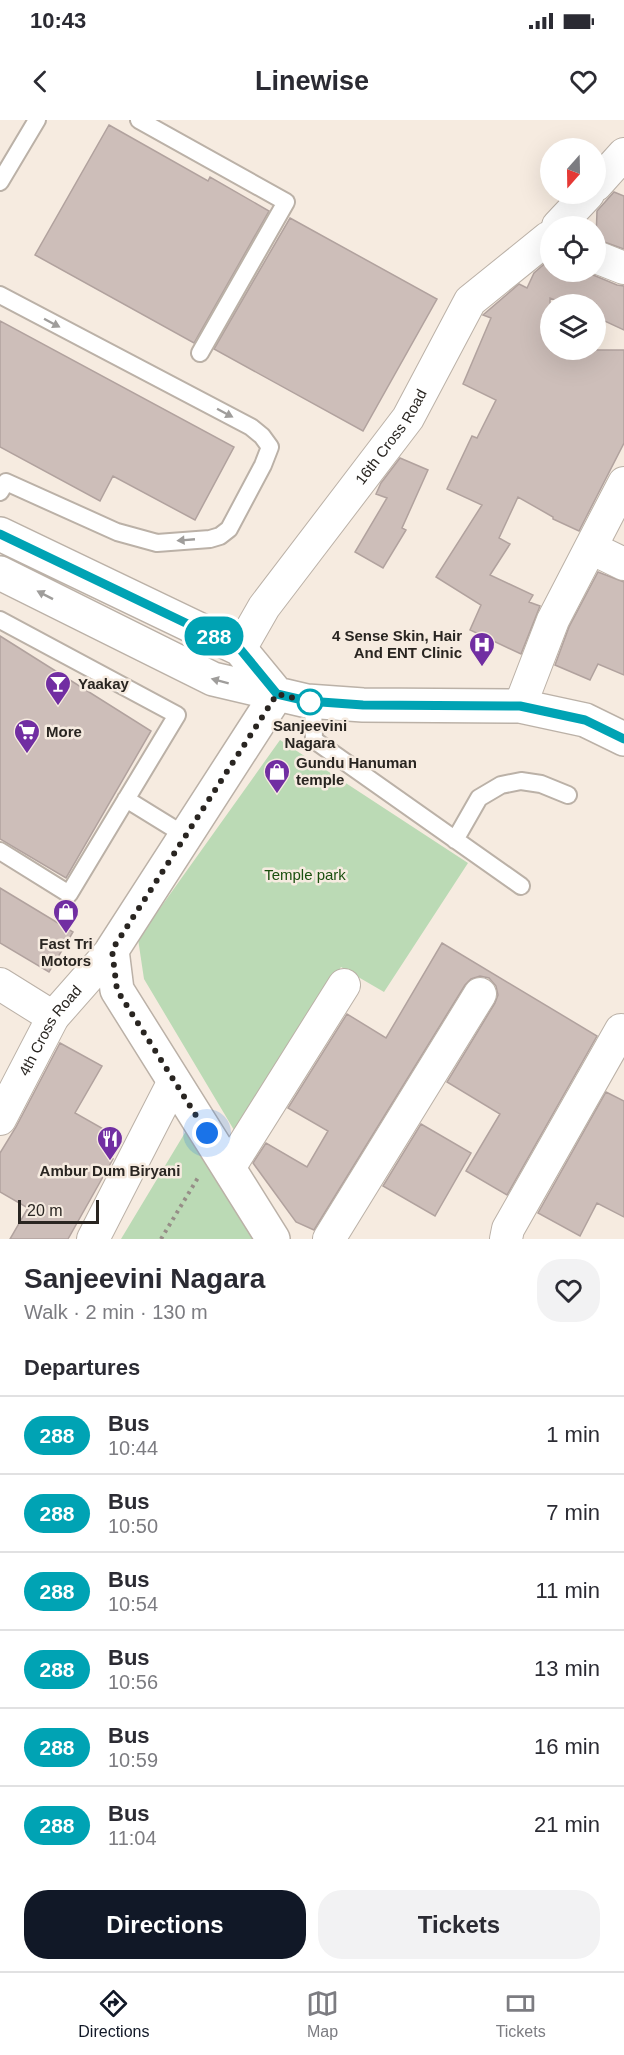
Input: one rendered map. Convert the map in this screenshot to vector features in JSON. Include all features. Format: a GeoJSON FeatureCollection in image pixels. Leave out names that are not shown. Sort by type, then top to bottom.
{"type":"FeatureCollection","features":[{"type":"Feature","properties":{"kind":"main road"},"geometry":{"type":"LineString","coordinates":[[0,534],[240,649],[277,694]]}},
{"type":"Feature","properties":{"kind":"main road"},"geometry":{"type":"LineString","coordinates":[[0,573],[213,680],[313,702],[363,705],[520,706],[585,720],[624,739]]}},
{"type":"Feature","properties":{"kind":"main road"},"geometry":{"type":"LineString","coordinates":[[273,1239],[215,1169],[174,1081],[117,990],[112,950],[277,694]]}},
{"type":"Feature","properties":{"kind":"street"},"geometry":{"type":"LineString","coordinates":[[606,174],[624,154]]}},
{"type":"Feature","properties":{"kind":"street","name":"16th Cross Road"},"geometry":{"type":"LineString","coordinates":[[569,216],[579,204]]}},
{"type":"Feature","properties":{"kind":"street","name":"16th Cross Road"},"geometry":{"type":"LineString","coordinates":[[240,649],[264,608],[408,418],[470,301],[540,245]]}},
{"type":"Feature","properties":{"kind":"street"},"geometry":{"type":"LineString","coordinates":[[606,261],[624,268]]}},
{"type":"Feature","properties":{"kind":"street"},"geometry":{"type":"LineString","coordinates":[[520,706],[553,620],[624,483]]}},
{"type":"Feature","properties":{"kind":"street"},"geometry":{"type":"LineString","coordinates":[[591,548],[624,564]]}},
{"type":"Feature","properties":{"kind":"street","name":"4th Cross Road"},"geometry":{"type":"LineString","coordinates":[[0,1119],[53,1017],[112,950]]}},
{"type":"Feature","properties":{"kind":"street"},"geometry":{"type":"LineString","coordinates":[[0,984],[53,1017]]}},
{"type":"Feature","properties":{"kind":"street"},"geometry":{"type":"LineString","coordinates":[[215,1169],[344,985]]}},
{"type":"Feature","properties":{"kind":"street"},"geometry":{"type":"LineString","coordinates":[[329,1239],[480,994]]}},
{"type":"Feature","properties":{"kind":"street"},"geometry":{"type":"LineString","coordinates":[[506,1239],[508,1229],[621,1030]]}},
{"type":"Feature","properties":{"kind":"street"},"geometry":{"type":"LineString","coordinates":[[93,1239],[174,1081]]}},
{"type":"Feature","properties":{"kind":"lane"},"geometry":{"type":"LineString","coordinates":[[0,182],[37,120]]}},
{"type":"Feature","properties":{"kind":"lane"},"geometry":{"type":"LineString","coordinates":[[139,120],[286,202],[200,353]]}},
{"type":"Feature","properties":{"kind":"lane"},"geometry":{"type":"LineString","coordinates":[[0,295],[251,427],[270,447],[229,529],[220,536],[210,539],[157,543],[128,535],[2,484]]}},
{"type":"Feature","properties":{"kind":"lane"},"geometry":{"type":"LineString","coordinates":[[0,620],[177,716],[69,894],[0,851]]}},
{"type":"Feature","properties":{"kind":"lane"},"geometry":{"type":"LineString","coordinates":[[313,702],[314,740],[520,886]]}},
{"type":"Feature","properties":{"kind":"lane"},"geometry":{"type":"LineString","coordinates":[[455,840],[479,798],[501,785],[521,781],[541,784],[568,795]]}},
{"type":"Feature","properties":{"kind":"lane"},"geometry":{"type":"LineString","coordinates":[[126,799],[186,836]]}},
{"type":"Feature","properties":{"kind":"path"},"geometry":{"type":"LineString","coordinates":[[160,1239],[215,1169]]}},
{"type":"Feature","properties":{"kind":"green space","name":"Temple park"},"geometry":{"type":"Polygon","coordinates":[[[280,740],[468,863],[384,992],[341,967],[237,1135],[144,979],[138,939],[280,740]]]}},
{"type":"Feature","properties":{"kind":"green space"},"geometry":{"type":"Polygon","coordinates":[[[189,1126],[263,1239],[121,1239],[189,1126]]]}},
{"type":"Feature","properties":{"kind":"building"},"geometry":{"type":"Polygon","coordinates":[[[109,125],[208,181],[210,177],[269,211],[194,343],[35,255],[109,125]]]}},
{"type":"Feature","properties":{"kind":"building"},"geometry":{"type":"Polygon","coordinates":[[[614,192],[624,196],[624,249],[606,243],[606,216],[597,216],[597,211],[606,204],[614,192]]]}},
{"type":"Feature","properties":{"kind":"building"},"geometry":{"type":"Polygon","coordinates":[[[290,218],[437,299],[363,431],[214,349],[290,218]]]}},
{"type":"Feature","properties":{"kind":"building"},"geometry":{"type":"Polygon","coordinates":[[[540,268],[540,282],[606,280],[624,286],[624,330],[606,322],[606,294],[540,294],[540,360],[606,360],[606,350],[624,350],[624,443],[579,531],[553,519],[518,497],[499,538],[510,544],[490,575],[533,595],[529,602],[540,606],[521,654],[470,630],[481,605],[436,577],[482,505],[447,489],[472,436],[477,438],[496,400],[463,384],[491,318],[483,315],[519,284],[527,288],[534,273],[540,268]]]}},
{"type":"Feature","properties":{"kind":"building"},"geometry":{"type":"Polygon","coordinates":[[[0,321],[234,447],[195,520],[113,476],[100,501],[0,447],[0,321]]]}},
{"type":"Feature","properties":{"kind":"building"},"geometry":{"type":"Polygon","coordinates":[[[400,458],[428,470],[402,528],[406,530],[383,568],[355,552],[387,498],[376,494],[381,483],[400,458]]]}},
{"type":"Feature","properties":{"kind":"building"},"geometry":{"type":"Polygon","coordinates":[[[598,572],[624,582],[624,675],[598,664],[590,680],[555,665],[569,627],[598,572]]]}},
{"type":"Feature","properties":{"kind":"building"},"geometry":{"type":"Polygon","coordinates":[[[0,636],[151,731],[66,878],[0,839],[0,636]]]}},
{"type":"Feature","properties":{"kind":"building"},"geometry":{"type":"Polygon","coordinates":[[[0,888],[73,932],[49,972],[0,943],[0,888]]]}},
{"type":"Feature","properties":{"kind":"building"},"geometry":{"type":"Polygon","coordinates":[[[442,943],[597,1036],[507,1195],[466,1171],[500,1114],[447,1082],[498,995],[496,986],[489,978],[480,976],[471,979],[465,985],[314,1230],[296,1222],[253,1163],[266,1143],[307,1167],[328,1131],[288,1108],[347,1014],[386,1038],[442,943]]]}},
{"type":"Feature","properties":{"kind":"building"},"geometry":{"type":"Polygon","coordinates":[[[60,1043],[102,1066],[75,1113],[121,1139],[110,1158],[113,1159],[68,1239],[10,1239],[28,1208],[0,1192],[0,1153],[60,1043]]]}},
{"type":"Feature","properties":{"kind":"building"},"geometry":{"type":"Polygon","coordinates":[[[606,1092],[624,1101],[624,1217],[597,1203],[580,1236],[538,1213],[606,1092]]]}},
{"type":"Feature","properties":{"kind":"building"},"geometry":{"type":"Polygon","coordinates":[[[421,1124],[471,1153],[435,1216],[383,1186],[421,1124]]]}},
{"type":"Feature","properties":{"kind":"bus line","name":"288"},"geometry":{"type":"LineString","coordinates":[[0,534],[240,649],[277,694],[307,701],[363,705],[520,706],[585,720],[624,739]]}},
{"type":"Feature","properties":{"kind":"place","name":"4 Sense Skin, Hair And ENT Clinic"},"geometry":{"type":"Point","coordinates":[482,668]}},
{"type":"Feature","properties":{"kind":"place","name":"Sanjeevini Nagara"},"geometry":{"type":"Point","coordinates":[310,702]}},
{"type":"Feature","properties":{"kind":"place","name":"Yaakay"},"geometry":{"type":"Point","coordinates":[58,707]}},
{"type":"Feature","properties":{"kind":"place","name":"More"},"geometry":{"type":"Point","coordinates":[27,755]}},
{"type":"Feature","properties":{"kind":"place","name":"Gundu Hanuman temple"},"geometry":{"type":"Point","coordinates":[277,795]}},
{"type":"Feature","properties":{"kind":"place","name":"Fast Tri Motors"},"geometry":{"type":"Point","coordinates":[66,935]}},
{"type":"Feature","properties":{"kind":"place","name":"Ambur Dum Biryani"},"geometry":{"type":"Point","coordinates":[110,1162]}},
{"type":"Feature","properties":{"kind":"route"},"geometry":{"type":"LineString","coordinates":[[207,1133],[117,990],[112,950],[277,694],[310,702]]}}]}
